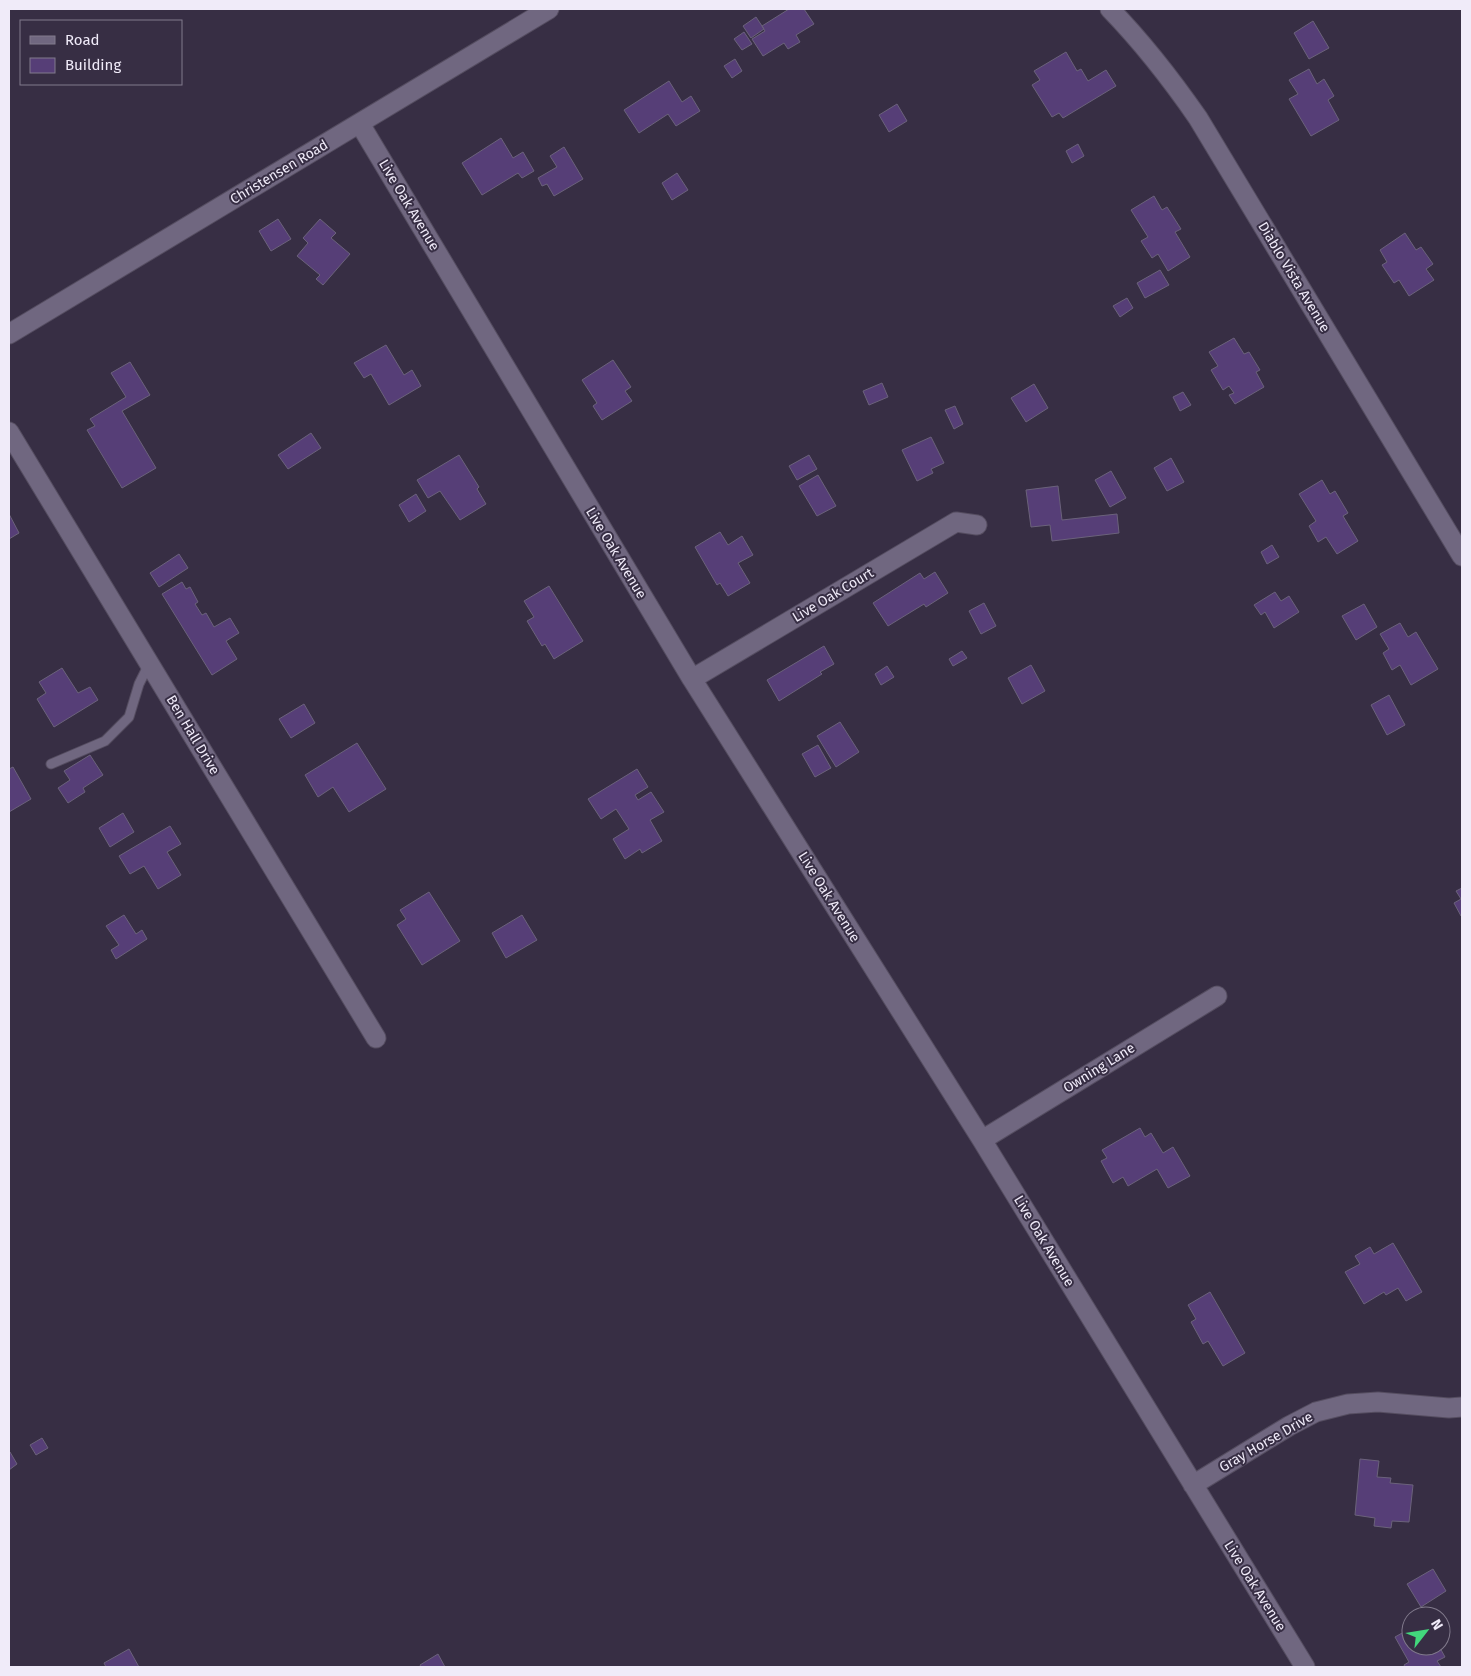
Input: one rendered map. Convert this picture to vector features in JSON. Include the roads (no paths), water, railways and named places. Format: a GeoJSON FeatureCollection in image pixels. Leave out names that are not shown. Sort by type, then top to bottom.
{"type":"FeatureCollection","features":[{"type":"Feature","properties":{"kind":"street","name":"Christensen Road"},"geometry":{"type":"LineString","coordinates":[[9,334],[549,9]]}},
{"type":"Feature","properties":{"kind":"street","name":"Diablo Vista Avenue"},"geometry":{"type":"LineString","coordinates":[[1110,9],[1169,76],[1198,118],[1462,556]]}},
{"type":"Feature","properties":{"kind":"street","name":"Live Oak Avenue"},"geometry":{"type":"LineString","coordinates":[[360,124],[692,679],[982,1140],[1305,1667]]}},
{"type":"Feature","properties":{"kind":"street","name":"Ben Hall Drive"},"geometry":{"type":"LineString","coordinates":[[9,432],[376,1038]]}},
{"type":"Feature","properties":{"kind":"street","name":"Live Oak Court"},"geometry":{"type":"LineString","coordinates":[[692,679],[956,522],[977,525]]}},
{"type":"Feature","properties":{"kind":"street","name":"Owning Lane"},"geometry":{"type":"LineString","coordinates":[[982,1140],[1216,996]]}},
{"type":"Feature","properties":{"kind":"street","name":"Gray Horse Drive"},"geometry":{"type":"LineString","coordinates":[[1193,1485],[1289,1426],[1316,1412],[1348,1404],[1378,1402],[1449,1408],[1462,1407]]}},
{"type":"Feature","properties":{"kind":"lane"},"geometry":{"type":"LineString","coordinates":[[51,764],[105,741],[129,717],[139,684],[149,664]]}}]}
